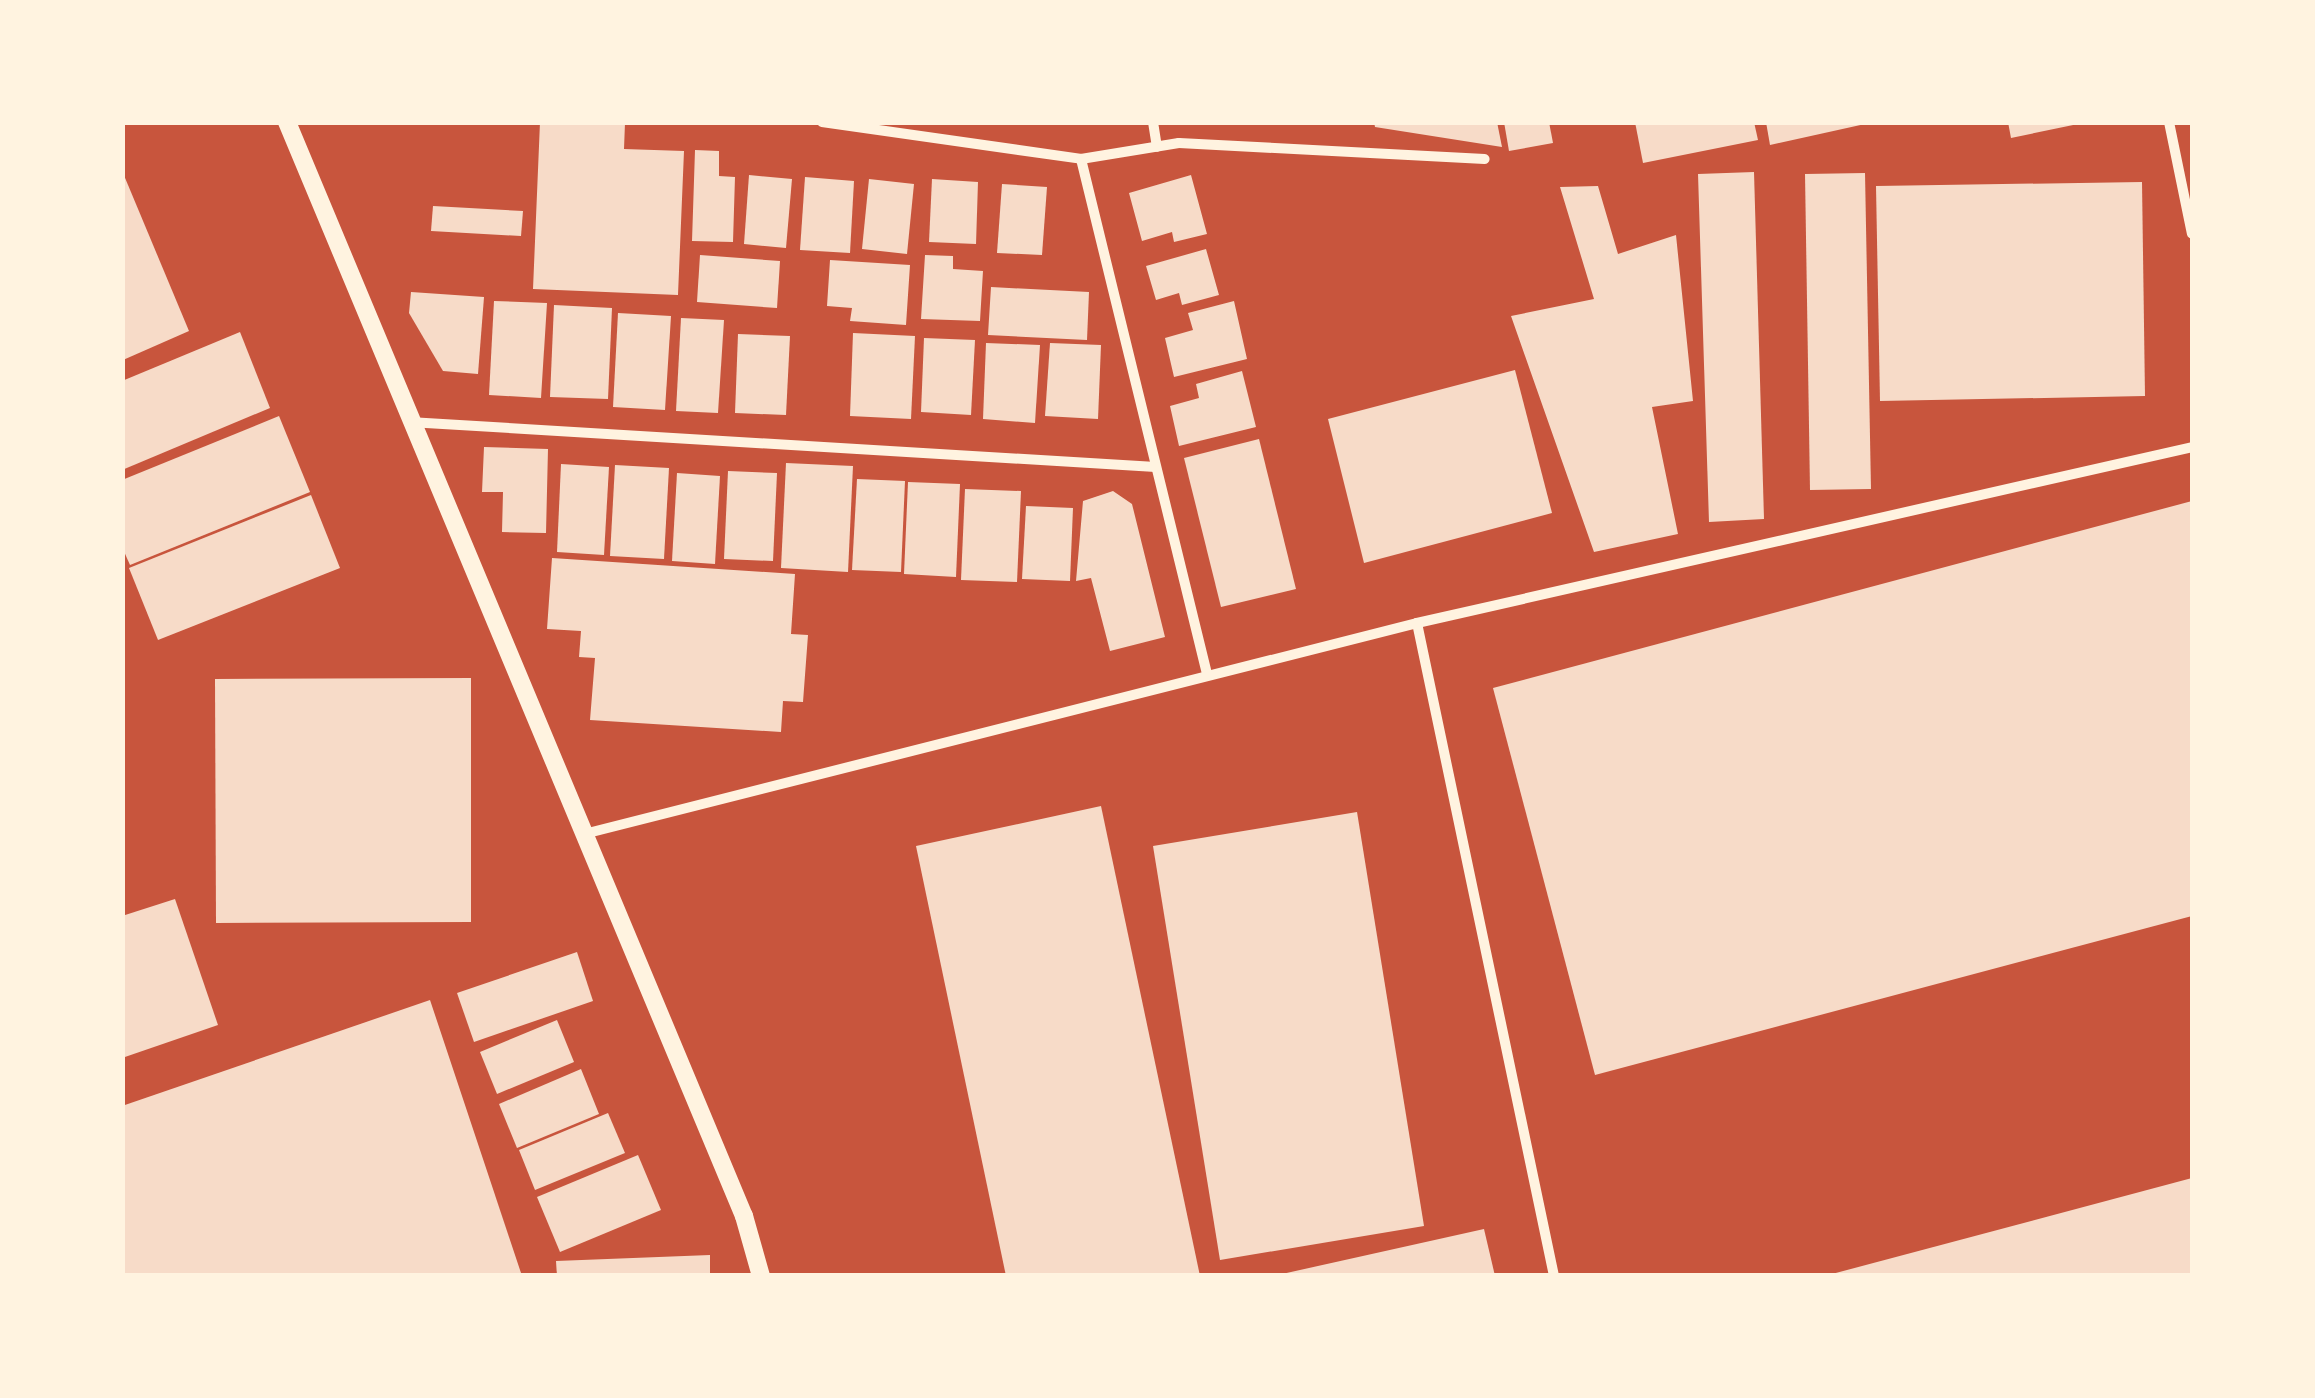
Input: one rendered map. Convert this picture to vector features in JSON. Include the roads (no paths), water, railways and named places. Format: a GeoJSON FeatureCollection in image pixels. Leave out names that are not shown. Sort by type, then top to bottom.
{"type":"FeatureCollection","features":[{"type":"Feature","properties":{"kind":"street"},"geometry":{"type":"LineString","coordinates":[[288,122],[408,422],[744,1216],[761,1276]]}},
{"type":"Feature","properties":{"kind":"street"},"geometry":{"type":"LineString","coordinates":[[822,122],[1081,159],[1157,147],[1485,159]]}},
{"type":"Feature","properties":{"kind":"street"},"geometry":{"type":"LineString","coordinates":[[1153,122],[1157,147]]}},
{"type":"Feature","properties":{"kind":"street"},"geometry":{"type":"LineString","coordinates":[[2169,122],[2192,234]]}},
{"type":"Feature","properties":{"kind":"street"},"geometry":{"type":"LineString","coordinates":[[1081,159],[1207,674]]}},
{"type":"Feature","properties":{"kind":"street"},"geometry":{"type":"LineString","coordinates":[[408,422],[1156,467]]}},
{"type":"Feature","properties":{"kind":"street"},"geometry":{"type":"LineString","coordinates":[[584,834],[1416,623],[2192,448]]}},
{"type":"Feature","properties":{"kind":"street"},"geometry":{"type":"LineString","coordinates":[[1416,623],[1554,1276]]}}]}
